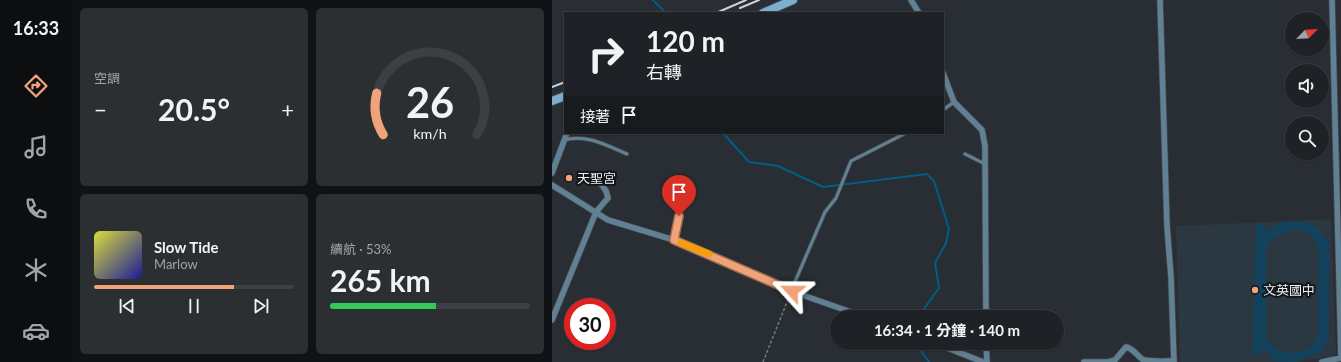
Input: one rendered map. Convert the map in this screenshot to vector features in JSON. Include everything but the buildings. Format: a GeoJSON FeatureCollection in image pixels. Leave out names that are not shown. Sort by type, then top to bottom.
{"type":"FeatureCollection","features":[{"type":"Feature","properties":{"kind":"street"},"geometry":{"type":"LineString","coordinates":[[765,12],[793,0]]}},
{"type":"Feature","properties":{"kind":"street"},"geometry":{"type":"LineString","coordinates":[[910,0],[918,12]]}},
{"type":"Feature","properties":{"kind":"street"},"geometry":{"type":"LineString","coordinates":[[1084,362],[1108,362],[1115,360],[1126,347],[1131,348],[1143,360],[1149,362],[1174,362],[1171,277],[1167,226],[1160,0]]}},
{"type":"Feature","properties":{"kind":"street"},"geometry":{"type":"LineString","coordinates":[[1322,362],[1341,358],[1339,190],[1332,0]]}},
{"type":"Feature","properties":{"kind":"street"},"geometry":{"type":"LineString","coordinates":[[944,76],[954,102],[982,130],[985,146],[986,310]]}},
{"type":"Feature","properties":{"kind":"street"},"geometry":{"type":"LineString","coordinates":[[552,101],[564,96]]}},
{"type":"Feature","properties":{"kind":"street"},"geometry":{"type":"LineString","coordinates":[[552,172],[566,134]]}},
{"type":"Feature","properties":{"kind":"street"},"geometry":{"type":"LineString","coordinates":[[552,320],[596,212],[608,198],[606,191],[597,178]]}},
{"type":"Feature","properties":{"kind":"street"},"geometry":{"type":"LineString","coordinates":[[552,185],[608,220],[674,240],[792,291],[845,310]]}},
{"type":"Feature","properties":{"kind":"street"},"geometry":{"type":"LineString","coordinates":[[953,350],[983,362]]}},
{"type":"Feature","properties":{"kind":"street"},"geometry":{"type":"LineString","coordinates":[[986,350],[986,362]]}},
{"type":"Feature","properties":{"kind":"lane"},"geometry":{"type":"LineString","coordinates":[[944,109],[954,102]]}},
{"type":"Feature","properties":{"kind":"lane"},"geometry":{"type":"LineString","coordinates":[[792,291],[825,212],[836,198],[841,188],[850,161],[904,134]]}},
{"type":"Feature","properties":{"kind":"lane"},"geometry":{"type":"LineString","coordinates":[[564,140],[573,138],[588,138],[627,154]]}},
{"type":"Feature","properties":{"kind":"lane"},"geometry":{"type":"LineString","coordinates":[[965,154],[985,164]]}},
{"type":"Feature","properties":{"kind":"lane"},"geometry":{"type":"LineString","coordinates":[[674,240],[679,216]]}},
{"type":"Feature","properties":{"kind":"path"},"geometry":{"type":"LineString","coordinates":[[763,362],[792,291]]}},
{"type":"Feature","properties":{"kind":"shaded area","name":"文英國中"},"geometry":{"type":"Polygon","coordinates":[[[1331,219],[1336,355],[1299,362],[1180,362],[1176,226],[1331,219]]]}},
{"type":"Feature","properties":{"kind":"shaded area"},"geometry":{"type":"Polygon","coordinates":[[[1285,221],[1303,222],[1319,229],[1329,243],[1328,339],[1322,351],[1294,362],[1276,361],[1262,347],[1261,354],[1252,355],[1256,224],[1265,223],[1265,231],[1285,221]],[[1296,229],[1278,235],[1271,241],[1266,249],[1266,337],[1277,349],[1292,353],[1307,349],[1313,344],[1318,336],[1319,248],[1312,238],[1296,229]]]}},
{"type":"Feature","properties":{"kind":"waterway"},"geometry":{"type":"LineString","coordinates":[[653,0],[665,12]]}},
{"type":"Feature","properties":{"kind":"waterway"},"geometry":{"type":"LineString","coordinates":[[724,134],[749,162],[778,166],[823,187],[927,174],[934,181],[949,229],[946,243],[935,263],[939,288],[923,310]]}},
{"type":"Feature","properties":{"kind":"waterway"},"geometry":{"type":"LineString","coordinates":[[920,350],[929,362]]}},
{"type":"Feature","properties":{"kind":"railway"},"geometry":{"type":"LineString","coordinates":[[718,12],[746,0]]}},
{"type":"Feature","properties":{"kind":"railway"},"geometry":{"type":"LineString","coordinates":[[740,8],[759,0]]}},
{"type":"Feature","properties":{"kind":"railway"},"geometry":{"type":"LineString","coordinates":[[552,87],[564,82]]}},
{"type":"Feature","properties":{"kind":"slow traffic"},"geometry":{"type":"LineString","coordinates":[[681,243],[709,254]]}},
{"type":"Feature","properties":{"kind":"place","name":"天聖宮"},"geometry":{"type":"Point","coordinates":[569,178]}},
{"type":"Feature","properties":{"kind":"place","name":"文英國中"},"geometry":{"type":"Point","coordinates":[1255,290]}},
{"type":"Feature","properties":{"kind":"route"},"geometry":{"type":"LineString","coordinates":[[679,216],[674,240],[792,291]]}}]}
